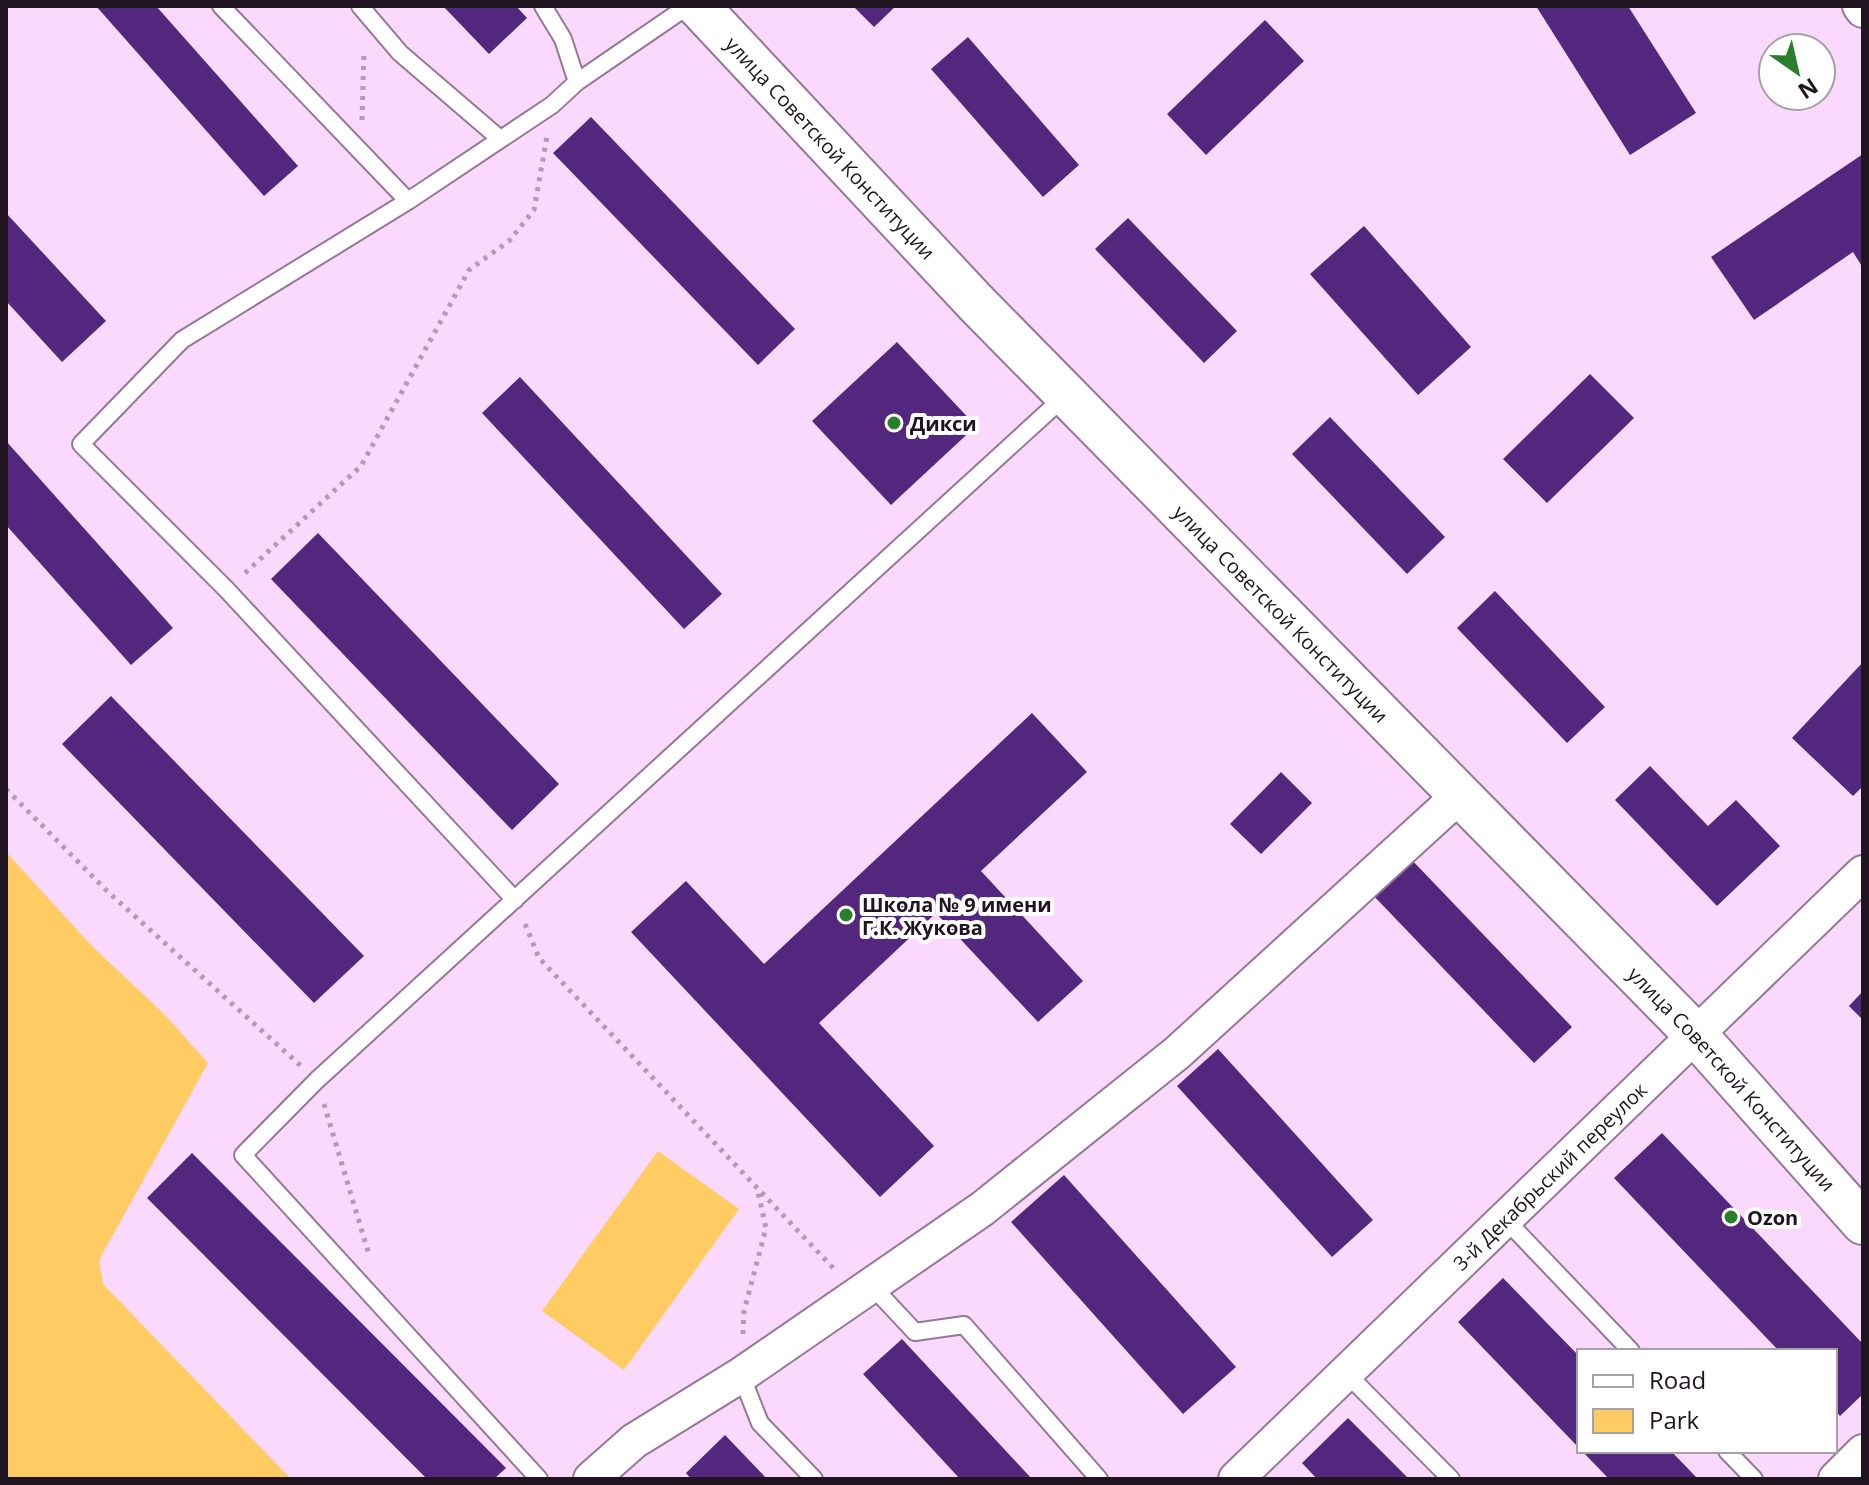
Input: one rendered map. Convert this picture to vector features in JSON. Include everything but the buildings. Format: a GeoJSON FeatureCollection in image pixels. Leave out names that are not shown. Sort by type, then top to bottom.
{"type":"FeatureCollection","features":[{"type":"Feature","properties":{"kind":"street","name":"улица Советской Конституции"},"geometry":{"type":"LineString","coordinates":[[698,6],[976,303],[1696,1035],[1863,1223]]}},
{"type":"Feature","properties":{"kind":"street"},"geometry":{"type":"LineString","coordinates":[[591,1479],[634,1441],[741,1375],[982,1209],[1177,1053],[1460,795]]}},
{"type":"Feature","properties":{"kind":"street","name":"3-й Декабрьский переулок"},"geometry":{"type":"LineString","coordinates":[[1236,1479],[1863,873]]}},
{"type":"Feature","properties":{"kind":"street"},"geometry":{"type":"LineString","coordinates":[[1836,1479],[1863,1452]]}},
{"type":"Feature","properties":{"kind":"lane"},"geometry":{"type":"LineString","coordinates":[[221,6],[408,201]]}},
{"type":"Feature","properties":{"kind":"lane"},"geometry":{"type":"LineString","coordinates":[[543,6],[563,39],[577,82]]}},
{"type":"Feature","properties":{"kind":"lane"},"geometry":{"type":"LineString","coordinates":[[515,900],[227,590],[81,444],[182,340],[408,201],[552,105],[577,82],[688,6]]}},
{"type":"Feature","properties":{"kind":"lane"},"geometry":{"type":"LineString","coordinates":[[363,10],[400,53],[499,138]]}},
{"type":"Feature","properties":{"kind":"lane"},"geometry":{"type":"LineString","coordinates":[[539,1479],[243,1155],[317,1080],[1066,395]]}},
{"type":"Feature","properties":{"kind":"lane"},"geometry":{"type":"LineString","coordinates":[[1505,1219],[1629,1349]]}},
{"type":"Feature","properties":{"kind":"lane"},"geometry":{"type":"LineString","coordinates":[[866,1291],[915,1332],[964,1325],[1099,1479]]}},
{"type":"Feature","properties":{"kind":"lane"},"geometry":{"type":"LineString","coordinates":[[1346,1373],[1451,1479]]}},
{"type":"Feature","properties":{"kind":"lane"},"geometry":{"type":"LineString","coordinates":[[741,1375],[760,1423],[814,1479]]}},
{"type":"Feature","properties":{"kind":"lane"},"geometry":{"type":"LineString","coordinates":[[1729,1453],[1754,1479]]}},
{"type":"Feature","properties":{"kind":"path"},"geometry":{"type":"LineString","coordinates":[[361,152],[363,10]]}},
{"type":"Feature","properties":{"kind":"path"},"geometry":{"type":"LineString","coordinates":[[227,590],[361,466],[469,270],[509,241],[534,210],[552,105]]}},
{"type":"Feature","properties":{"kind":"path"},"geometry":{"type":"LineString","coordinates":[[515,900],[539,958],[757,1187],[866,1291]]}},
{"type":"Feature","properties":{"kind":"path"},"geometry":{"type":"LineString","coordinates":[[741,1375],[744,1311],[766,1228],[757,1187]]}},
{"type":"Feature","properties":{"kind":"green space"},"geometry":{"type":"Polygon","coordinates":[[[6,852],[92,946],[166,1016],[208,1063],[99,1260],[103,1284],[291,1479],[6,1479],[6,852]]]}},
{"type":"Feature","properties":{"kind":"green space"},"geometry":{"type":"Polygon","coordinates":[[[658,1151],[739,1209],[624,1370],[542,1311],[658,1151]]]}},
{"type":"Feature","properties":{"kind":"place","name":"Дикси"},"geometry":{"type":"Point","coordinates":[894,423]}},
{"type":"Feature","properties":{"kind":"place","name":"Школа № 9 имени Г.К. Жукова"},"geometry":{"type":"Point","coordinates":[846,915]}},
{"type":"Feature","properties":{"kind":"place","name":"Ozon"},"geometry":{"type":"Point","coordinates":[1731,1217]}}]}
